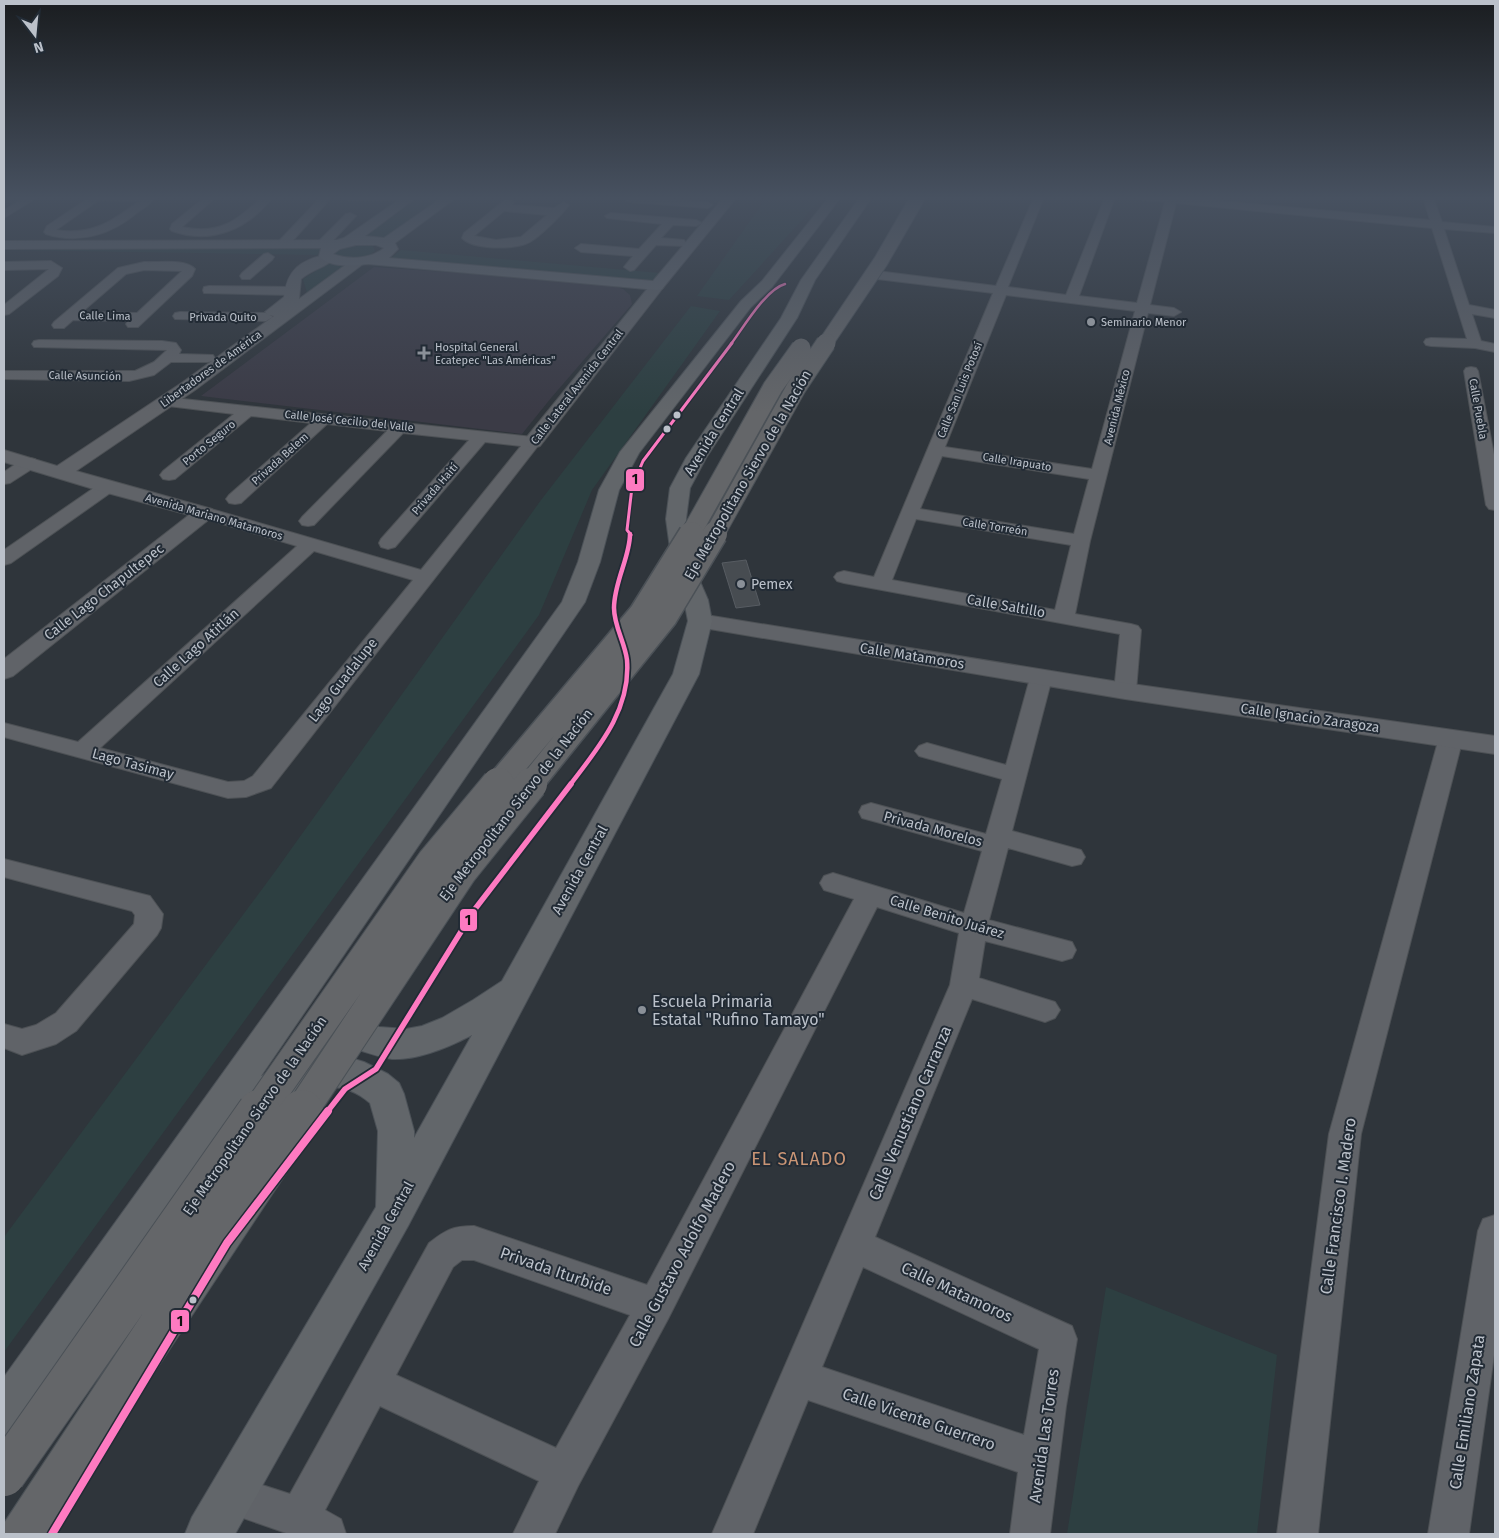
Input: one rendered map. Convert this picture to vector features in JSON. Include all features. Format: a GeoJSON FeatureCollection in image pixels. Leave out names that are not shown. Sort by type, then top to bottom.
{"type":"FeatureCollection","features":[{"type":"Feature","properties":{"kind":"highway"},"geometry":{"type":"LineString","coordinates":[[4,1414],[573,602],[589,562],[609,490],[630,452],[746,304],[767,284],[779,269]]}},
{"type":"Feature","properties":{"kind":"highway","name":"Avenida Central"},"geometry":{"type":"LineString","coordinates":[[209,1534],[394,1213],[686,674],[700,621],[696,600],[684,570],[676,519],[680,488],[696,458],[789,318],[808,280],[816,269]]}},
{"type":"Feature","properties":{"kind":"highway","name":"Eje Metropolitano Siervo de la Nación"},"geometry":{"type":"LineString","coordinates":[[4,1475],[433,862],[641,614],[679,556],[773,386],[859,269]]}},
{"type":"Feature","properties":{"kind":"highway","name":"Eje Metropolitano Siervo de la Nación"},"geometry":{"type":"LineString","coordinates":[[22,1534],[461,871],[664,617],[704,554],[796,388],[876,269]]}},
{"type":"Feature","properties":{"kind":"highway"},"geometry":{"type":"LineString","coordinates":[[342,932],[330,971],[329,993],[335,1013],[349,1028],[374,1040],[396,1044],[415,1041],[445,1032],[476,1016],[499,1000],[517,984]]}},
{"type":"Feature","properties":{"kind":"highway"},"geometry":{"type":"LineString","coordinates":[[205,1127],[254,1096],[287,1080],[321,1072],[351,1073],[375,1085],[386,1094],[396,1131],[394,1213]]}},
{"type":"Feature","properties":{"kind":"main road"},"geometry":{"type":"LineString","coordinates":[[454,269],[657,286]]}},
{"type":"Feature","properties":{"kind":"main road"},"geometry":{"type":"LineString","coordinates":[[656,269],[670,270]]}},
{"type":"Feature","properties":{"kind":"main road","name":"Calle Lateral Avenida Central"},"geometry":{"type":"LineString","coordinates":[[657,286],[670,270]]}},
{"type":"Feature","properties":{"kind":"street"},"geometry":{"type":"LineString","coordinates":[[4,311],[54,273],[56,269]]}},
{"type":"Feature","properties":{"kind":"street","name":"Calle Lima"},"geometry":{"type":"LineString","coordinates":[[128,269],[122,271],[64,321],[137,320],[188,273],[188,269]]}},
{"type":"Feature","properties":{"kind":"street"},"geometry":{"type":"LineString","coordinates":[[246,276],[254,269]]}},
{"type":"Feature","properties":{"kind":"street","name":"Libertadores de América"},"geometry":{"type":"LineString","coordinates":[[35,465],[204,360],[291,299],[294,279],[307,269]]}},
{"type":"Feature","properties":{"kind":"street","name":"Libertadores de América"},"geometry":{"type":"LineString","coordinates":[[60,473],[352,269]]}},
{"type":"Feature","properties":{"kind":"street","name":"Calle San Luis Potosí"},"geometry":{"type":"LineString","coordinates":[[881,584],[1009,269]]}},
{"type":"Feature","properties":{"kind":"street"},"geometry":{"type":"LineString","coordinates":[[1071,299],[1083,269]]}},
{"type":"Feature","properties":{"kind":"street","name":"Avenida México"},"geometry":{"type":"LineString","coordinates":[[1064,617],[1081,541],[1153,269]]}},
{"type":"Feature","properties":{"kind":"street"},"geometry":{"type":"LineString","coordinates":[[1451,269],[1475,344]]}},
{"type":"Feature","properties":{"kind":"street"},"geometry":{"type":"LineString","coordinates":[[877,276],[1174,312]]}},
{"type":"Feature","properties":{"kind":"street","name":"Calle Lateral Avenida Central"},"geometry":{"type":"LineString","coordinates":[[424,578],[657,286]]}},
{"type":"Feature","properties":{"kind":"street"},"geometry":{"type":"LineString","coordinates":[[209,290],[292,291]]}},
{"type":"Feature","properties":{"kind":"street"},"geometry":{"type":"LineString","coordinates":[[1464,308],[1495,314]]}},
{"type":"Feature","properties":{"kind":"street","name":"Privada Quito"},"geometry":{"type":"LineString","coordinates":[[180,316],[266,317]]}},
{"type":"Feature","properties":{"kind":"street","name":"Calle Asunción"},"geometry":{"type":"LineString","coordinates":[[42,341],[162,345],[171,346],[174,350],[154,370],[144,374],[129,376],[4,374],[42,341]]}},
{"type":"Feature","properties":{"kind":"street"},"geometry":{"type":"LineString","coordinates":[[1431,342],[1475,344],[1495,348]]}},
{"type":"Feature","properties":{"kind":"street","name":"Calle Asunción"},"geometry":{"type":"LineString","coordinates":[[165,361],[204,360]]}},
{"type":"Feature","properties":{"kind":"street","name":"Calle Puebla"},"geometry":{"type":"LineString","coordinates":[[1471,372],[1494,494]]}},
{"type":"Feature","properties":{"kind":"street","name":"Calle José Cecilio del Valle"},"geometry":{"type":"LineString","coordinates":[[164,402],[533,442]]}},
{"type":"Feature","properties":{"kind":"street","name":"Porto Seguro"},"geometry":{"type":"LineString","coordinates":[[169,475],[249,410]]}},
{"type":"Feature","properties":{"kind":"street","name":"Privada Belem"},"geometry":{"type":"LineString","coordinates":[[235,499],[325,418]]}},
{"type":"Feature","properties":{"kind":"street"},"geometry":{"type":"LineString","coordinates":[[308,521],[400,427]]}},
{"type":"Feature","properties":{"kind":"street","name":"Privada Haití"},"geometry":{"type":"LineString","coordinates":[[388,543],[481,436]]}},
{"type":"Feature","properties":{"kind":"street","name":"Calle Irapuato"},"geometry":{"type":"LineString","coordinates":[[935,450],[1099,475]]}},
{"type":"Feature","properties":{"kind":"street","name":"Avenida Mariano Matamoros"},"geometry":{"type":"LineString","coordinates":[[4,456],[424,578]]}},
{"type":"Feature","properties":{"kind":"street"},"geometry":{"type":"LineString","coordinates":[[4,479],[35,465]]}},
{"type":"Feature","properties":{"kind":"street"},"geometry":{"type":"LineString","coordinates":[[4,559],[107,487]]}},
{"type":"Feature","properties":{"kind":"street","name":"Calle Lago Chapultepec"},"geometry":{"type":"LineString","coordinates":[[4,671],[205,513]]}},
{"type":"Feature","properties":{"kind":"street","name":"Calle Torreón"},"geometry":{"type":"LineString","coordinates":[[910,513],[1081,541]]}},
{"type":"Feature","properties":{"kind":"street","name":"Calle Lago Atitlán"},"geometry":{"type":"LineString","coordinates":[[83,751],[309,545]]}},
{"type":"Feature","properties":{"kind":"street","name":"Calle Saltillo"},"geometry":{"type":"LineString","coordinates":[[844,577],[1131,630],[1125,691]]}},
{"type":"Feature","properties":{"kind":"street","name":"Lago Guadalupe"},"geometry":{"type":"LineString","coordinates":[[262,782],[424,578]]}},
{"type":"Feature","properties":{"kind":"street","name":"Calle Matamoros"},"geometry":{"type":"LineString","coordinates":[[700,621],[1125,691]]}},
{"type":"Feature","properties":{"kind":"street","name":"Calle Venustiano Carranza"},"geometry":{"type":"LineString","coordinates":[[733,1534],[964,985],[974,927],[1041,678]]}},
{"type":"Feature","properties":{"kind":"street","name":"Calle Ignacio Zaragoza"},"geometry":{"type":"LineString","coordinates":[[1125,691],[1495,745]]}},
{"type":"Feature","properties":{"kind":"street","name":"Lago Tasimay"},"geometry":{"type":"LineString","coordinates":[[4,730],[228,790],[254,788],[262,782]]}},
{"type":"Feature","properties":{"kind":"street","name":"Calle Francisco I. Madero"},"geometry":{"type":"LineString","coordinates":[[1297,1534],[1345,1134],[1451,738]]}},
{"type":"Feature","properties":{"kind":"street"},"geometry":{"type":"LineString","coordinates":[[927,751],[1015,775]]}},
{"type":"Feature","properties":{"kind":"street","name":"Privada Morelos"},"geometry":{"type":"LineString","coordinates":[[871,812],[1072,857]]}},
{"type":"Feature","properties":{"kind":"street"},"geometry":{"type":"LineString","coordinates":[[4,868],[141,903],[149,914],[147,928],[66,1022],[45,1036],[22,1042],[4,1036]]}},
{"type":"Feature","properties":{"kind":"street","name":"Calle Benito Juárez"},"geometry":{"type":"LineString","coordinates":[[833,883],[974,927],[1062,950]]}},
{"type":"Feature","properties":{"kind":"street","name":"Calle Gustavo Adolfo Madero"},"geometry":{"type":"LineString","coordinates":[[534,1534],[564,1472],[656,1306],[870,894]]}},
{"type":"Feature","properties":{"kind":"street"},"geometry":{"type":"LineString","coordinates":[[964,985],[1045,1010]]}},
{"type":"Feature","properties":{"kind":"street","name":"Calle Emiliano Zapata"},"geometry":{"type":"LineString","coordinates":[[1448,1534],[1495,1231]]}},
{"type":"Feature","properties":{"kind":"street","name":"Privada Iturbide"},"geometry":{"type":"LineString","coordinates":[[372,1383],[441,1255],[456,1243],[474,1243],[656,1306]]}},
{"type":"Feature","properties":{"kind":"street","name":"Calle Matamoros"},"geometry":{"type":"LineString","coordinates":[[854,1245],[1059,1339]]}},
{"type":"Feature","properties":{"kind":"street","name":"Avenida Las Torres"},"geometry":{"type":"LineString","coordinates":[[1030,1534],[1047,1406],[1059,1339]]}},
{"type":"Feature","properties":{"kind":"street","name":"Calle Vicente Guerrero"},"geometry":{"type":"LineString","coordinates":[[798,1378],[1041,1460]]}},
{"type":"Feature","properties":{"kind":"street"},"geometry":{"type":"LineString","coordinates":[[231,1495],[313,1525],[372,1383],[564,1472]]}},
{"type":"Feature","properties":{"kind":"shaded area"},"geometry":{"type":"Polygon","coordinates":[[[319,269],[344,269],[307,293],[303,279],[319,269]]]}},
{"type":"Feature","properties":{"kind":"shaded area","name":"Hospital General Ecatepec \"Las Américas\""},"geometry":{"type":"Polygon","coordinates":[[[372,269],[399,269],[603,283],[623,289],[630,295],[632,304],[522,434],[201,396],[372,269]]]}},
{"type":"Feature","properties":{"kind":"shaded area"},"geometry":{"type":"Polygon","coordinates":[[[514,269],[612,269],[660,273],[653,281],[514,269]]]}},
{"type":"Feature","properties":{"kind":"shaded area"},"geometry":{"type":"Polygon","coordinates":[[[716,269],[757,269],[729,300],[697,296],[716,269]]]}},
{"type":"Feature","properties":{"kind":"shaded area"},"geometry":{"type":"Polygon","coordinates":[[[691,306],[720,311],[592,490],[539,615],[4,1352],[4,1237],[274,873],[541,500],[691,306]]]}},
{"type":"Feature","properties":{"kind":"shaded area"},"geometry":{"type":"Polygon","coordinates":[[[1106,1287],[1277,1355],[1257,1534],[1067,1534],[1106,1287]]]}},
{"type":"Feature","properties":{"kind":"building","name":"Pemex"},"geometry":{"type":"Polygon","coordinates":[[[746,560],[760,605],[736,608],[722,563],[746,560]]]}},
{"type":"Feature","properties":{"kind":"transit line","name":"1"},"geometry":{"type":"LineString","coordinates":[[52,1534],[227,1243],[345,1089],[376,1069],[475,909],[599,747],[618,715],[627,686],[627,659],[614,610],[616,587],[631,535],[627,530],[632,487],[643,461],[757,309],[778,286],[785,284]]}},
{"type":"Feature","properties":{"kind":"place","name":"Seminario Menor"},"geometry":{"type":"Point","coordinates":[1091,322]}},
{"type":"Feature","properties":{"kind":"place","name":"Hospital General Ecatepec \"Las Américas\""},"geometry":{"type":"Point","coordinates":[424,353]}},
{"type":"Feature","properties":{"kind":"place","name":"Pemex"},"geometry":{"type":"Point","coordinates":[741,584]}},
{"type":"Feature","properties":{"kind":"place","name":"Escuela Primaria Estatal \"Rufino Tamayo\""},"geometry":{"type":"Point","coordinates":[642,1010]}},
{"type":"Feature","properties":{"kind":"district","name":"EL SALADO"},"geometry":{"type":"Point","coordinates":[799,1159]}}]}
